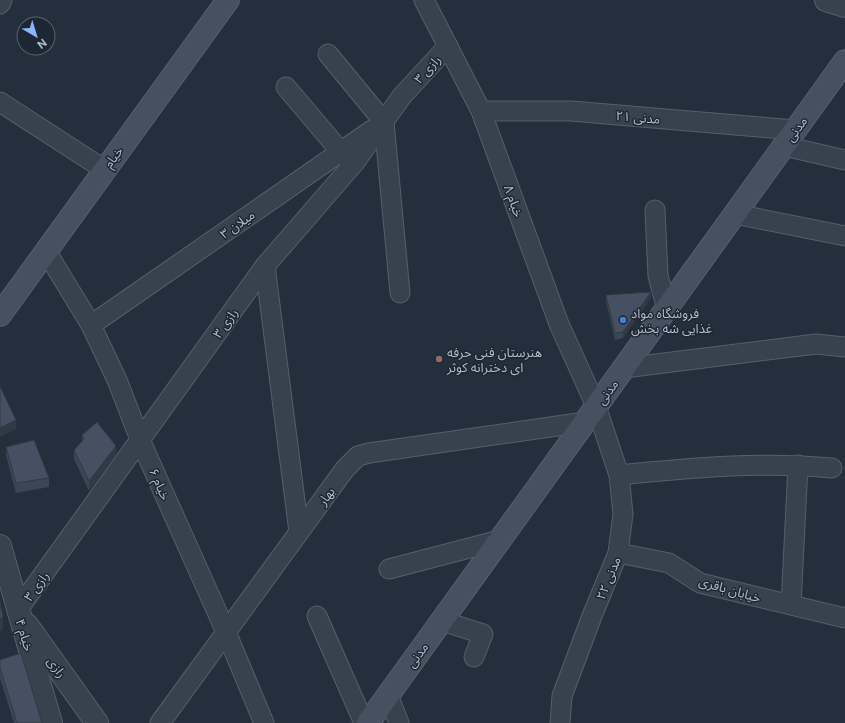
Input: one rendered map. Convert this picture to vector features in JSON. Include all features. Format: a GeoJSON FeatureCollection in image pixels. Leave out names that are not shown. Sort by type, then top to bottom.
{"type":"FeatureCollection","features":[{"type":"Feature","properties":{"kind":"main road","name":"خیام"},"geometry":{"type":"LineString","coordinates":[[0,315],[228,0]]}},
{"type":"Feature","properties":{"kind":"main road","name":"مدنی"},"geometry":{"type":"LineString","coordinates":[[368,723],[845,61]]}},
{"type":"Feature","properties":{"kind":"street"},"geometry":{"type":"LineString","coordinates":[[0,4],[2,0]]}},
{"type":"Feature","properties":{"kind":"street","name":"خیام ۸"},"geometry":{"type":"LineString","coordinates":[[424,0],[481,111],[591,414]]}},
{"type":"Feature","properties":{"kind":"street"},"geometry":{"type":"LineString","coordinates":[[826,0],[845,6]]}},
{"type":"Feature","properties":{"kind":"street","name":"رازی ۳"},"geometry":{"type":"LineString","coordinates":[[384,122],[402,96],[448,46]]}},
{"type":"Feature","properties":{"kind":"street"},"geometry":{"type":"LineString","coordinates":[[328,54],[384,122],[400,293]]}},
{"type":"Feature","properties":{"kind":"street"},"geometry":{"type":"LineString","coordinates":[[286,87],[348,157]]}},
{"type":"Feature","properties":{"kind":"street"},"geometry":{"type":"LineString","coordinates":[[0,102],[104,170]]}},
{"type":"Feature","properties":{"kind":"street","name":"مدنی ۲۱"},"geometry":{"type":"LineString","coordinates":[[481,111],[571,111],[790,138],[845,160]]}},
{"type":"Feature","properties":{"kind":"street","name":"میلان ۳"},"geometry":{"type":"LineString","coordinates":[[91,325],[348,157],[384,122]]}},
{"type":"Feature","properties":{"kind":"street","name":"رازی ۳"},"geometry":{"type":"LineString","coordinates":[[17,611],[140,442],[265,266],[348,157]]}},
{"type":"Feature","properties":{"kind":"street"},"geometry":{"type":"LineString","coordinates":[[655,210],[658,276],[667,309]]}},
{"type":"Feature","properties":{"kind":"street"},"geometry":{"type":"LineString","coordinates":[[735,214],[845,236]]}},
{"type":"Feature","properties":{"kind":"street","name":"خیام ۶"},"geometry":{"type":"LineString","coordinates":[[46,251],[91,325],[117,380],[140,442],[226,632],[264,723]]}},
{"type":"Feature","properties":{"kind":"street"},"geometry":{"type":"LineString","coordinates":[[265,266],[299,532]]}},
{"type":"Feature","properties":{"kind":"street"},"geometry":{"type":"LineString","coordinates":[[624,368],[816,344],[845,347]]}},
{"type":"Feature","properties":{"kind":"street","name":"مدنی ۲۲"},"geometry":{"type":"LineString","coordinates":[[560,723],[562,696],[592,616],[618,553],[623,514],[619,475],[591,414]]}},
{"type":"Feature","properties":{"kind":"street","name":"بهار"},"geometry":{"type":"LineString","coordinates":[[160,723],[345,469],[358,456],[591,414]]}},
{"type":"Feature","properties":{"kind":"street"},"geometry":{"type":"LineString","coordinates":[[791,605],[798,465]]}},
{"type":"Feature","properties":{"kind":"street"},"geometry":{"type":"LineString","coordinates":[[619,475],[710,466],[798,465],[832,468]]}},
{"type":"Feature","properties":{"kind":"street"},"geometry":{"type":"LineString","coordinates":[[389,569],[500,540]]}},
{"type":"Feature","properties":{"kind":"street","name":"خیام ۴"},"geometry":{"type":"LineString","coordinates":[[0,546],[17,611],[51,723]]}},
{"type":"Feature","properties":{"kind":"street","name":"خیابان باقری"},"geometry":{"type":"LineString","coordinates":[[618,553],[669,563],[700,583],[845,618]]}},
{"type":"Feature","properties":{"kind":"street","name":"رازی"},"geometry":{"type":"LineString","coordinates":[[17,611],[97,723]]}},
{"type":"Feature","properties":{"kind":"street"},"geometry":{"type":"LineString","coordinates":[[317,616],[364,723]]}},
{"type":"Feature","properties":{"kind":"street"},"geometry":{"type":"LineString","coordinates":[[442,621],[483,634],[474,657]]}},
{"type":"Feature","properties":{"kind":"street"},"geometry":{"type":"LineString","coordinates":[[388,695],[399,723]]}},
{"type":"Feature","properties":{"kind":"building","name":"فروشگاه مواد غذایی شه بخش"},"geometry":{"type":"Polygon","coordinates":[[[651,292],[623,332],[615,333],[606,295],[651,292]]]}},
{"type":"Feature","properties":{"kind":"building"},"geometry":{"type":"Polygon","coordinates":[[[0,386],[16,420],[0,428],[0,386]]]}},
{"type":"Feature","properties":{"kind":"building"},"geometry":{"type":"Polygon","coordinates":[[[97,422],[116,446],[89,481],[74,450],[84,439],[82,435],[97,422]]]}},
{"type":"Feature","properties":{"kind":"building"},"geometry":{"type":"Polygon","coordinates":[[[34,440],[49,478],[16,483],[6,447],[34,440]]]}},
{"type":"Feature","properties":{"kind":"building"},"geometry":{"type":"Polygon","coordinates":[[[0,602],[3,616],[0,620],[0,602]]]}},
{"type":"Feature","properties":{"kind":"building"},"geometry":{"type":"Polygon","coordinates":[[[21,653],[42,723],[17,723],[0,668],[0,660],[21,653]]]}},
{"type":"Feature","properties":{"kind":"place","name":"فروشگاه مواد غذایی شه بخش"},"geometry":{"type":"Point","coordinates":[623,320]}},
{"type":"Feature","properties":{"kind":"place","name":"هنرستان فنی حرفه ای دخترانه کوثر"},"geometry":{"type":"Point","coordinates":[439,359]}}]}
